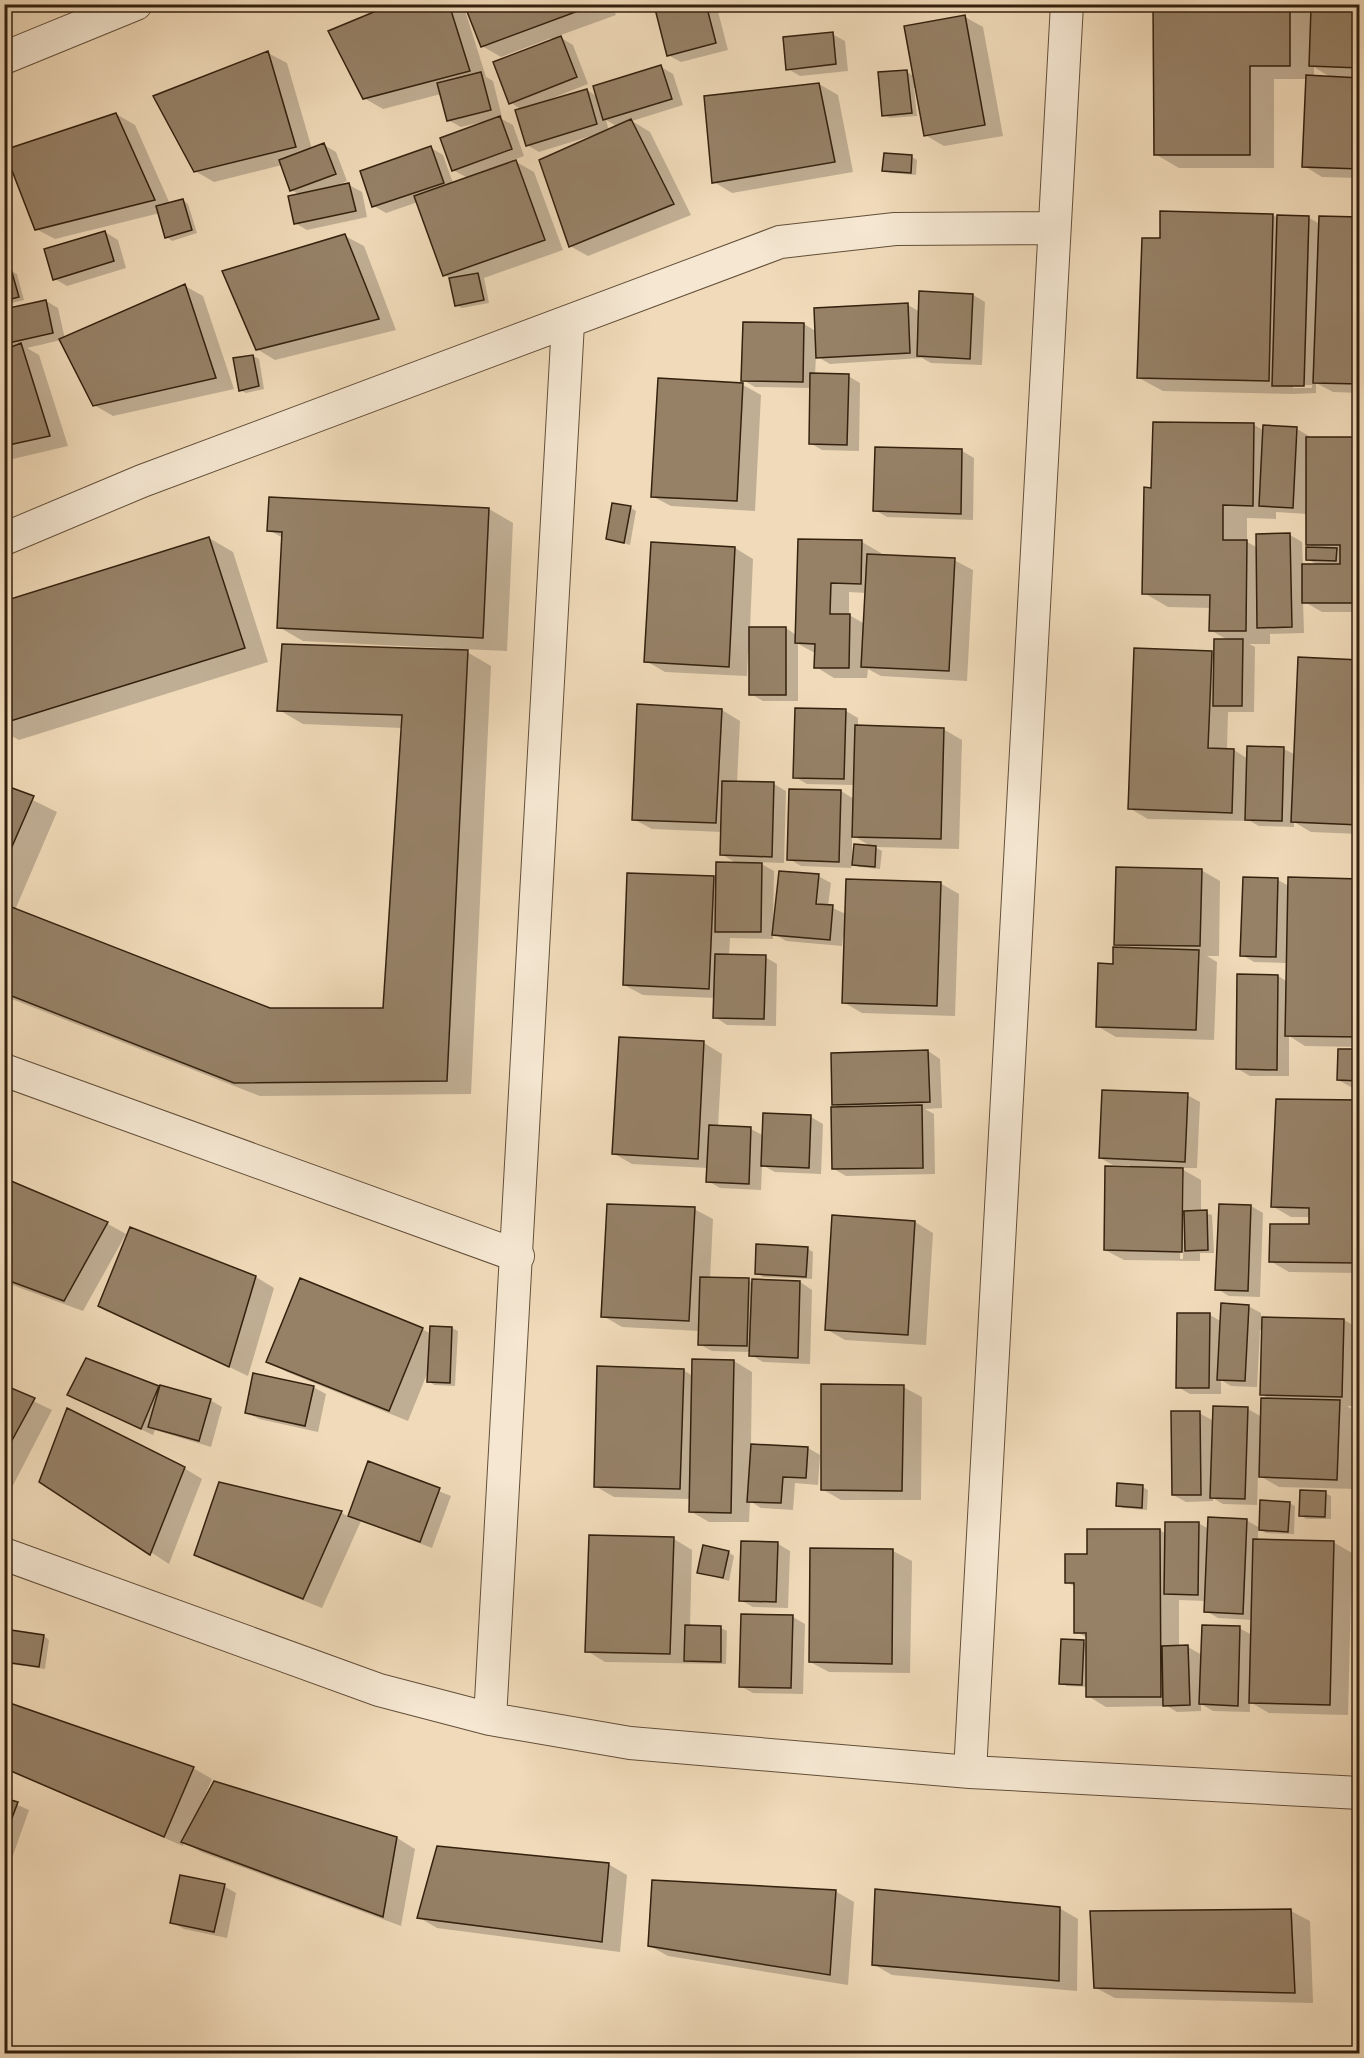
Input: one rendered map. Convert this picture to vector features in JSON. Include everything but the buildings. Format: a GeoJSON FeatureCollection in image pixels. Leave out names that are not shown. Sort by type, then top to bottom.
{"type":"FeatureCollection","features":[{"type":"Feature","properties":{"kind":"street"},"geometry":{"type":"LineString","coordinates":[[4,58],[136,4]]}},
{"type":"Feature","properties":{"kind":"street"},"geometry":{"type":"LineString","coordinates":[[970,1772],[1067,4]]}},
{"type":"Feature","properties":{"kind":"street"},"geometry":{"type":"LineString","coordinates":[[4,539],[142,481],[780,242],[895,229],[1054,228]]}},
{"type":"Feature","properties":{"kind":"street"},"geometry":{"type":"LineString","coordinates":[[490,1719],[518,1256],[568,323]]}},
{"type":"Feature","properties":{"kind":"street"},"geometry":{"type":"LineString","coordinates":[[4,1070],[518,1256]]}},
{"type":"Feature","properties":{"kind":"street"},"geometry":{"type":"LineString","coordinates":[[4,1554],[379,1690],[490,1719],[630,1743],[970,1772],[1359,1793]]}}]}
